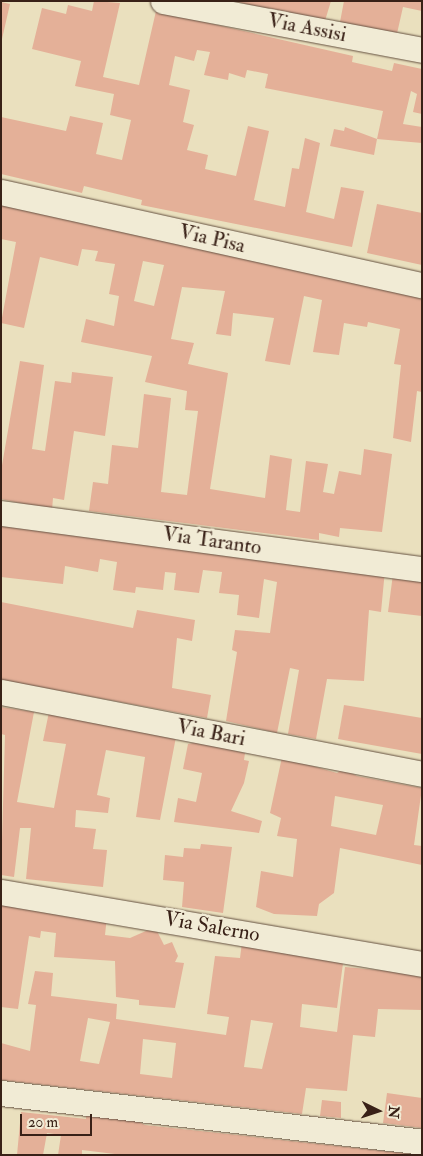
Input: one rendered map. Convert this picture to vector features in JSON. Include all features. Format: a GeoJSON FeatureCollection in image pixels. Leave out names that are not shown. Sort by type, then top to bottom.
{"type":"FeatureCollection","features":[{"type":"Feature","properties":{"kind":"street","name":"Via Assisi"},"geometry":{"type":"LineString","coordinates":[[163,1],[422,50]]}},
{"type":"Feature","properties":{"kind":"street","name":"Via Pisa"},"geometry":{"type":"LineString","coordinates":[[1,192],[422,285]]}},
{"type":"Feature","properties":{"kind":"street","name":"Via Taranto"},"geometry":{"type":"LineString","coordinates":[[1,513],[422,569]]}},
{"type":"Feature","properties":{"kind":"street","name":"Via Bari"},"geometry":{"type":"LineString","coordinates":[[1,692],[422,774]]}},
{"type":"Feature","properties":{"kind":"street","name":"Via Salerno"},"geometry":{"type":"LineString","coordinates":[[1,892],[422,964]]}},
{"type":"Feature","properties":{"kind":"street"},"geometry":{"type":"LineString","coordinates":[[1,1093],[422,1142]]}},
{"type":"Feature","properties":{"kind":"building"},"geometry":{"type":"Polygon","coordinates":[[[94,1],[120,3],[103,77],[139,85],[156,11],[353,56],[352,62],[392,71],[394,63],[422,69],[422,114],[413,112],[417,94],[411,91],[403,124],[422,127],[422,143],[377,139],[383,111],[265,88],[268,74],[247,70],[245,78],[229,73],[228,80],[204,75],[210,52],[197,50],[194,61],[175,56],[169,85],[190,90],[183,122],[194,125],[187,150],[208,155],[205,169],[236,176],[248,126],[269,131],[254,200],[285,207],[292,168],[299,169],[305,138],[320,143],[306,212],[334,219],[341,187],[364,191],[352,247],[141,205],[142,200],[84,186],[82,193],[1,174],[1,117],[66,131],[70,116],[103,123],[96,154],[122,160],[131,120],[110,115],[114,94],[75,86],[81,61],[32,49],[42,8],[66,14],[68,5],[92,11],[94,1]]]}},
{"type":"Feature","properties":{"kind":"building"},"geometry":{"type":"Polygon","coordinates":[[[234,1],[331,1],[324,24],[234,1]]]}},
{"type":"Feature","properties":{"kind":"building"},"geometry":{"type":"Polygon","coordinates":[[[344,1],[422,1],[422,11],[403,7],[396,38],[340,22],[344,1]]]}},
{"type":"Feature","properties":{"kind":"building"},"geometry":{"type":"Polygon","coordinates":[[[1,2],[10,4],[2,39],[1,39],[1,2]]]}},
{"type":"Feature","properties":{"kind":"building"},"geometry":{"type":"Polygon","coordinates":[[[345,127],[377,139],[374,155],[330,146],[334,129],[344,131],[345,127]]]}},
{"type":"Feature","properties":{"kind":"building"},"geometry":{"type":"Polygon","coordinates":[[[1,204],[422,298],[422,392],[417,391],[411,442],[393,438],[401,365],[394,364],[400,329],[368,322],[367,327],[344,323],[339,355],[313,352],[322,300],[304,296],[290,365],[265,361],[274,318],[233,313],[231,336],[216,334],[225,291],[182,287],[171,339],[194,343],[188,364],[228,373],[210,489],[265,498],[270,455],[292,459],[286,510],[300,512],[306,461],[328,464],[323,492],[334,494],[339,471],[361,475],[364,449],[392,454],[382,532],[340,528],[339,537],[319,533],[319,540],[89,511],[93,482],[108,484],[112,445],[138,448],[144,394],[171,398],[161,492],[187,495],[198,411],[185,410],[187,391],[145,382],[152,356],[81,342],[86,319],[114,326],[119,296],[109,294],[115,264],[95,261],[98,251],[82,249],[78,266],[40,257],[24,328],[1,323],[16,242],[1,239],[1,204]],[[143,261],[134,301],[154,306],[164,265],[143,261]]]}},
{"type":"Feature","properties":{"kind":"building"},"geometry":{"type":"Polygon","coordinates":[[[377,204],[422,213],[422,265],[367,253],[377,204]]]}},
{"type":"Feature","properties":{"kind":"building"},"geometry":{"type":"Polygon","coordinates":[[[20,361],[44,365],[32,449],[45,451],[55,381],[71,383],[72,372],[113,377],[105,436],[74,431],[64,500],[53,498],[52,510],[1,499],[1,471],[20,361]]]}},
{"type":"Feature","properties":{"kind":"building"},"geometry":{"type":"Polygon","coordinates":[[[1,522],[385,570],[381,612],[369,610],[364,681],[327,679],[316,739],[288,734],[299,670],[290,668],[277,733],[226,721],[237,652],[232,650],[235,630],[270,633],[277,582],[264,579],[259,618],[237,615],[239,595],[219,593],[222,572],[203,570],[199,593],[174,590],[176,573],[165,572],[163,590],[136,587],[135,593],[113,590],[117,562],[100,559],[98,572],[65,566],[63,584],[1,577],[1,522]]]}},
{"type":"Feature","properties":{"kind":"building"},"geometry":{"type":"Polygon","coordinates":[[[393,574],[422,578],[422,616],[388,612],[393,574]]]}},
{"type":"Feature","properties":{"kind":"building"},"geometry":{"type":"Polygon","coordinates":[[[1,602],[133,628],[137,610],[195,620],[192,641],[177,638],[172,688],[211,695],[207,718],[1,680],[1,602]]]}},
{"type":"Feature","properties":{"kind":"building"},"geometry":{"type":"Polygon","coordinates":[[[344,705],[422,718],[422,754],[338,739],[344,705]]]}},
{"type":"Feature","properties":{"kind":"building"},"geometry":{"type":"Polygon","coordinates":[[[1,707],[34,712],[17,802],[54,808],[66,744],[43,741],[49,712],[176,737],[160,820],[136,817],[145,757],[106,750],[97,795],[110,798],[108,813],[76,810],[75,827],[96,829],[93,849],[107,850],[103,887],[26,879],[31,828],[20,828],[14,877],[1,875],[5,735],[1,734],[1,707]]]}},
{"type":"Feature","properties":{"kind":"building"},"geometry":{"type":"Polygon","coordinates":[[[198,742],[245,753],[244,760],[249,761],[244,783],[231,811],[262,821],[259,833],[174,822],[178,798],[196,802],[202,773],[183,769],[188,744],[198,742]]]}},
{"type":"Feature","properties":{"kind":"building"},"geometry":{"type":"Polygon","coordinates":[[[282,757],[337,773],[344,769],[357,776],[422,788],[414,845],[422,846],[422,865],[340,848],[334,893],[319,904],[317,916],[274,914],[256,907],[261,871],[293,877],[297,839],[277,836],[281,818],[270,813],[282,757]],[[335,796],[331,826],[376,835],[383,805],[335,796]]]}},
{"type":"Feature","properties":{"kind":"building"},"geometry":{"type":"Polygon","coordinates":[[[201,844],[232,847],[223,913],[182,907],[184,882],[163,880],[165,855],[183,857],[184,848],[200,849],[201,844]]]}},
{"type":"Feature","properties":{"kind":"building"},"geometry":{"type":"Polygon","coordinates":[[[1,901],[107,916],[105,935],[130,938],[155,927],[164,945],[172,942],[178,956],[175,962],[184,963],[175,1008],[139,1005],[139,1000],[116,997],[115,961],[54,957],[56,933],[41,931],[40,938],[29,936],[18,1009],[1,1007],[1,901]]]}},
{"type":"Feature","properties":{"kind":"building"},"geometry":{"type":"Polygon","coordinates":[[[242,942],[344,956],[337,1008],[302,1004],[300,1027],[337,1032],[345,967],[422,974],[422,1010],[378,1009],[375,1037],[353,1035],[347,1091],[306,1088],[302,1114],[1,1080],[1,1043],[30,1051],[36,1005],[28,1004],[35,971],[53,973],[51,996],[117,1004],[116,1019],[226,1035],[229,1017],[207,1014],[215,956],[240,958],[242,942]],[[88,1018],[80,1061],[99,1064],[110,1022],[88,1018]],[[251,1020],[244,1067],[262,1069],[273,1023],[251,1020]],[[143,1039],[140,1074],[172,1078],[176,1043],[143,1039]]]}},
{"type":"Feature","properties":{"kind":"building"},"geometry":{"type":"Polygon","coordinates":[[[387,1093],[422,1098],[422,1128],[383,1123],[387,1093]]]}},
{"type":"Feature","properties":{"kind":"building"},"geometry":{"type":"Polygon","coordinates":[[[322,1100],[341,1102],[341,1118],[320,1116],[322,1100]]]}},
{"type":"Feature","properties":{"kind":"building"},"geometry":{"type":"Polygon","coordinates":[[[21,1112],[86,1119],[86,1114],[134,1119],[145,1125],[420,1155],[123,1155],[82,1150],[82,1155],[58,1155],[61,1135],[47,1133],[43,1155],[17,1155],[21,1112]]]}}]}
